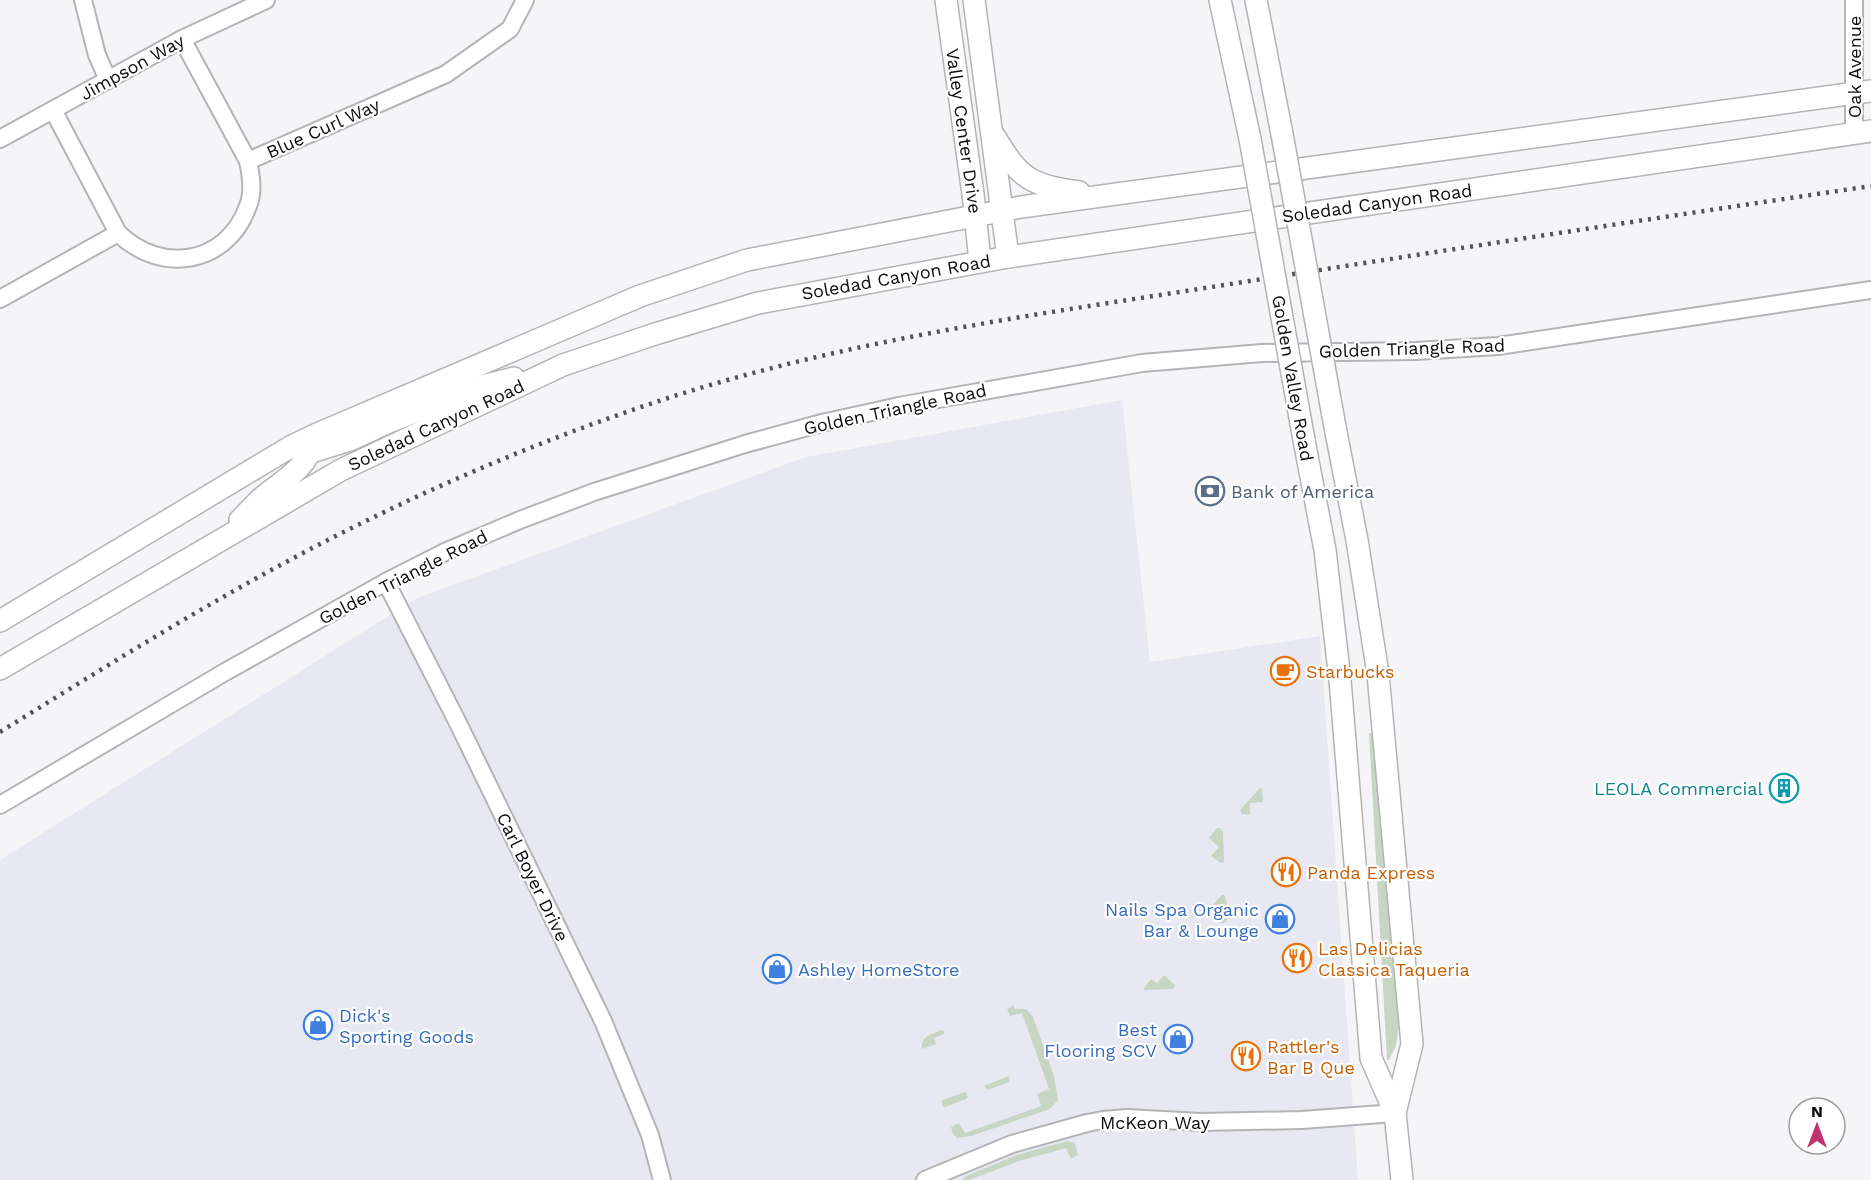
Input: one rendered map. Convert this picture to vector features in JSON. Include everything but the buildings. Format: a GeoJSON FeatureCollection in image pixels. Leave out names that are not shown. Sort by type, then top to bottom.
{"type":"FeatureCollection","features":[{"type":"Feature","properties":{"kind":"main road","name":"Valley Center Drive"},"geometry":{"type":"LineString","coordinates":[[946,0],[976,214],[980,261]]}},
{"type":"Feature","properties":{"kind":"main road","name":"Valley Center Drive"},"geometry":{"type":"LineString","coordinates":[[974,0],[1008,257]]}},
{"type":"Feature","properties":{"kind":"main road","name":"Golden Valley Road"},"geometry":{"type":"LineString","coordinates":[[1220,0],[1250,140],[1325,550],[1340,680],[1371,1058],[1395,1113],[1402,1180]]}},
{"type":"Feature","properties":{"kind":"main road","name":"Golden Valley Road"},"geometry":{"type":"LineString","coordinates":[[1256,0],[1357,540],[1378,674],[1412,1044],[1395,1113]]}},
{"type":"Feature","properties":{"kind":"main road","name":"Soledad Canyon Road"},"geometry":{"type":"LineString","coordinates":[[0,621],[306,444],[640,296],[747,260],[1001,210],[1862,92]]}},
{"type":"Feature","properties":{"kind":"main road"},"geometry":{"type":"LineString","coordinates":[[991,131],[1010,162],[1030,180],[1051,188],[1106,195]]}},
{"type":"Feature","properties":{"kind":"main road","name":"Soledad Canyon Road"},"geometry":{"type":"LineString","coordinates":[[0,669],[341,470],[563,365],[758,303],[980,261],[1862,132]]}},
{"type":"Feature","properties":{"kind":"main road"},"geometry":{"type":"LineString","coordinates":[[222,538],[261,499],[302,466],[306,444],[350,440],[482,386],[563,365]]}},
{"type":"Feature","properties":{"kind":"street"},"geometry":{"type":"LineString","coordinates":[[83,0],[97,55],[108,80]]}},
{"type":"Feature","properties":{"kind":"street","name":"Jimpson Way"},"geometry":{"type":"LineString","coordinates":[[0,139],[182,39],[266,0]]}},
{"type":"Feature","properties":{"kind":"street","name":"Blue Curl Way"},"geometry":{"type":"LineString","coordinates":[[118,233],[141,251],[160,258],[182,260],[210,252],[235,232],[249,205],[252,180],[248,161],[446,74],[510,29],[525,0]]}},
{"type":"Feature","properties":{"kind":"street","name":"Oak Avenue"},"geometry":{"type":"LineString","coordinates":[[1854,0],[1862,92],[1862,132]]}},
{"type":"Feature","properties":{"kind":"street"},"geometry":{"type":"LineString","coordinates":[[182,39],[248,161]]}},
{"type":"Feature","properties":{"kind":"street"},"geometry":{"type":"LineString","coordinates":[[0,299],[118,233],[53,110]]}},
{"type":"Feature","properties":{"kind":"street","name":"Golden Triangle Road"},"geometry":{"type":"LineString","coordinates":[[0,805],[225,672],[386,582],[447,551],[594,492],[745,444],[822,423],[899,406],[1172,360],[1262,353],[1416,351],[1498,346],[1871,290]]}},
{"type":"Feature","properties":{"kind":"street","name":"Carl Boyer Drive"},"geometry":{"type":"LineString","coordinates":[[386,582],[458,723],[603,1021],[650,1135],[662,1180]]}},
{"type":"Feature","properties":{"kind":"street","name":"McKeon Way"},"geometry":{"type":"LineString","coordinates":[[925,1180],[1012,1144],[1103,1120],[1126,1118],[1200,1122],[1290,1120],[1395,1113]]}},
{"type":"Feature","properties":{"kind":"shaded area"},"geometry":{"type":"Polygon","coordinates":[[[1122,400],[1150,662],[1320,636],[1358,1180],[0,1180],[0,860],[417,598],[806,457],[1122,400]]]}},
{"type":"Feature","properties":{"kind":"green space"},"geometry":{"type":"Polygon","coordinates":[[[1369,733],[1372,736],[1388,884],[1399,1027],[1396,1046],[1389,1060],[1387,1060],[1369,733]]]}},
{"type":"Feature","properties":{"kind":"green space"},"geometry":{"type":"Polygon","coordinates":[[[1260,788],[1263,802],[1250,803],[1250,815],[1242,814],[1240,810],[1260,788]]]}},
{"type":"Feature","properties":{"kind":"green space"},"geometry":{"type":"Polygon","coordinates":[[[1217,828],[1223,832],[1224,862],[1221,863],[1211,856],[1219,847],[1209,838],[1217,828]]]}},
{"type":"Feature","properties":{"kind":"green space"},"geometry":{"type":"Polygon","coordinates":[[[1224,895],[1228,912],[1226,922],[1222,923],[1216,922],[1223,913],[1213,904],[1224,895]]]}},
{"type":"Feature","properties":{"kind":"green space"},"geometry":{"type":"Polygon","coordinates":[[[1164,975],[1175,985],[1173,989],[1143,990],[1151,979],[1157,983],[1164,975]]]}},
{"type":"Feature","properties":{"kind":"green space"},"geometry":{"type":"Polygon","coordinates":[[[1013,1005],[1015,1009],[1026,1009],[1033,1017],[1054,1076],[1058,1100],[1050,1109],[971,1136],[957,1138],[951,1127],[959,1123],[965,1133],[1041,1106],[1037,1094],[1049,1089],[1022,1013],[1010,1016],[1007,1010],[1013,1005]]]}},
{"type":"Feature","properties":{"kind":"green space"},"geometry":{"type":"Polygon","coordinates":[[[942,1030],[944,1034],[934,1038],[936,1044],[922,1049],[925,1038],[942,1030]]]}},
{"type":"Feature","properties":{"kind":"green space"},"geometry":{"type":"Polygon","coordinates":[[[1009,1076],[1010,1082],[987,1090],[984,1086],[1009,1076]]]}},
{"type":"Feature","properties":{"kind":"green space"},"geometry":{"type":"Polygon","coordinates":[[[965,1092],[968,1097],[966,1099],[942,1106],[942,1100],[965,1092]]]}},
{"type":"Feature","properties":{"kind":"green space"},"geometry":{"type":"Polygon","coordinates":[[[1067,1141],[1075,1143],[1078,1155],[1071,1159],[1066,1148],[1019,1161],[969,1180],[962,1180],[966,1176],[1017,1155],[1067,1141]]]}},
{"type":"Feature","properties":{"kind":"railway"},"geometry":{"type":"LineString","coordinates":[[0,732],[215,602],[295,557],[395,507],[548,441],[600,421],[720,382],[857,348],[996,321],[1871,186]]}},
{"type":"Feature","properties":{"kind":"place","name":"Bank of America"},"geometry":{"type":"Point","coordinates":[1210,491]}},
{"type":"Feature","properties":{"kind":"place","name":"Starbucks"},"geometry":{"type":"Point","coordinates":[1285,671]}},
{"type":"Feature","properties":{"kind":"place","name":"LEOLA Commercial"},"geometry":{"type":"Point","coordinates":[1784,788]}},
{"type":"Feature","properties":{"kind":"place","name":"Panda Express"},"geometry":{"type":"Point","coordinates":[1286,872]}},
{"type":"Feature","properties":{"kind":"place","name":"Nails Spa Organic Bar & Lounge"},"geometry":{"type":"Point","coordinates":[1280,919]}},
{"type":"Feature","properties":{"kind":"place","name":"Las Delicias Classica Taqueria"},"geometry":{"type":"Point","coordinates":[1297,958]}},
{"type":"Feature","properties":{"kind":"place","name":"Ashley HomeStore"},"geometry":{"type":"Point","coordinates":[777,969]}},
{"type":"Feature","properties":{"kind":"place","name":"Dick's Sporting Goods"},"geometry":{"type":"Point","coordinates":[318,1025]}},
{"type":"Feature","properties":{"kind":"place","name":"Best Flooring SCV"},"geometry":{"type":"Point","coordinates":[1178,1039]}},
{"type":"Feature","properties":{"kind":"place","name":"Rattler's Bar B Que"},"geometry":{"type":"Point","coordinates":[1246,1056]}}]}
